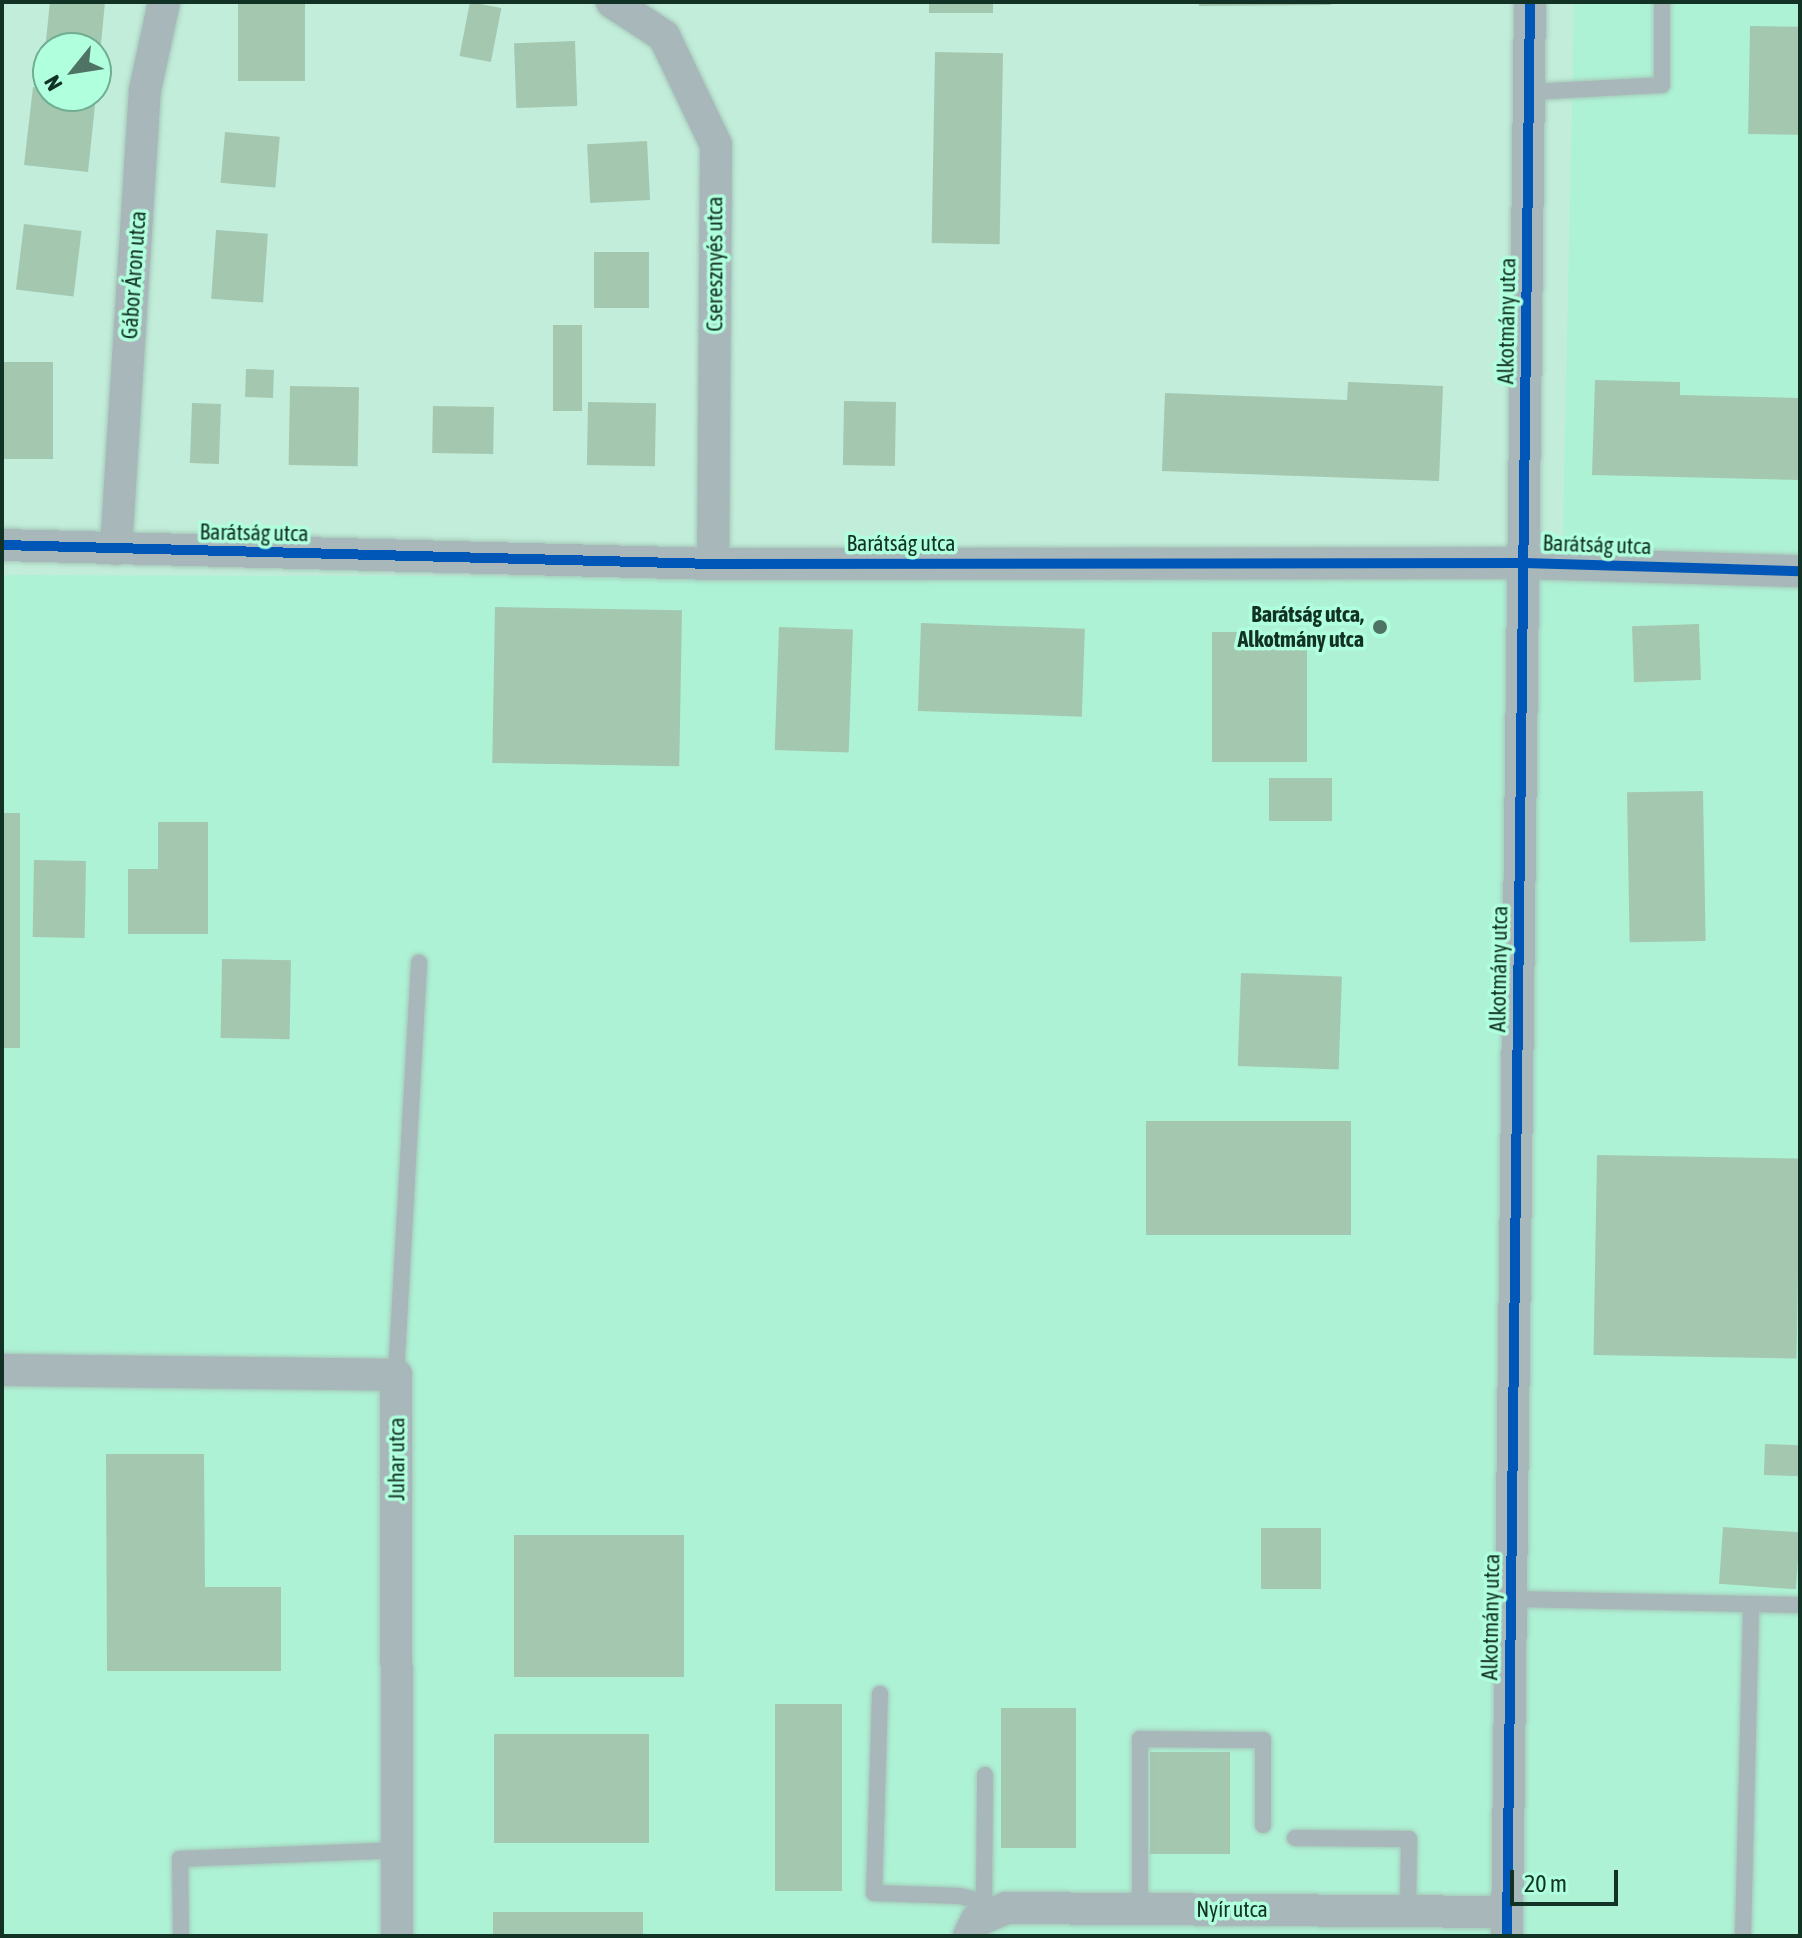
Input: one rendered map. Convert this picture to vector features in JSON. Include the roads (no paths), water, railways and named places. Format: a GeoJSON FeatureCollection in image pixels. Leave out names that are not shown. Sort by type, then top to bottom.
{"type":"FeatureCollection","features":[{"type":"Feature","properties":{"kind":"street","name":"Gábor Áron utca"},"geometry":{"type":"LineString","coordinates":[[116,549],[145,90],[164,2]]}},
{"type":"Feature","properties":{"kind":"street","name":"Cseresznyés utca"},"geometry":{"type":"LineString","coordinates":[[612,2],[664,36],[716,145],[713,564]]}},
{"type":"Feature","properties":{"kind":"street","name":"Alkotmány utca"},"geometry":{"type":"LineString","coordinates":[[1507,1924],[1530,2]]}},
{"type":"Feature","properties":{"kind":"street","name":"Barátság utca"},"geometry":{"type":"LineString","coordinates":[[2,545],[713,564],[1524,563],[1800,571]]}},
{"type":"Feature","properties":{"kind":"street"},"geometry":{"type":"LineString","coordinates":[[2,1370],[396,1375]]}},
{"type":"Feature","properties":{"kind":"street","name":"Juhar utca"},"geometry":{"type":"LineString","coordinates":[[396,1375],[400,1850],[397,1936]]}},
{"type":"Feature","properties":{"kind":"street"},"geometry":{"type":"LineString","coordinates":[[969,1936],[976,1921],[995,1905]]}},
{"type":"Feature","properties":{"kind":"street","name":"Nyír utca"},"geometry":{"type":"LineString","coordinates":[[995,1905],[1408,1911],[1507,1924]]}},
{"type":"Feature","properties":{"kind":"lane"},"geometry":{"type":"LineString","coordinates":[[1529,92],[1662,85],[1662,2]]}},
{"type":"Feature","properties":{"kind":"lane"},"geometry":{"type":"LineString","coordinates":[[396,1375],[419,963]]}},
{"type":"Feature","properties":{"kind":"lane"},"geometry":{"type":"LineString","coordinates":[[1511,1599],[1800,1605]]}},
{"type":"Feature","properties":{"kind":"lane"},"geometry":{"type":"LineString","coordinates":[[1743,1936],[1751,1604]]}},
{"type":"Feature","properties":{"kind":"lane"},"geometry":{"type":"LineString","coordinates":[[880,1694],[874,1893],[995,1905],[985,1775]]}},
{"type":"Feature","properties":{"kind":"lane"},"geometry":{"type":"LineString","coordinates":[[1140,1909],[1140,1739],[1263,1740],[1263,1825]]}},
{"type":"Feature","properties":{"kind":"lane"},"geometry":{"type":"LineString","coordinates":[[1295,1838],[1409,1839],[1408,1911]]}},
{"type":"Feature","properties":{"kind":"lane"},"geometry":{"type":"LineString","coordinates":[[181,1936],[180,1859],[400,1850]]}},
{"type":"Feature","properties":{"kind":"place","name":"Barátság utca, Alkotmány utca"},"geometry":{"type":"Point","coordinates":[1380,627]}}]}
